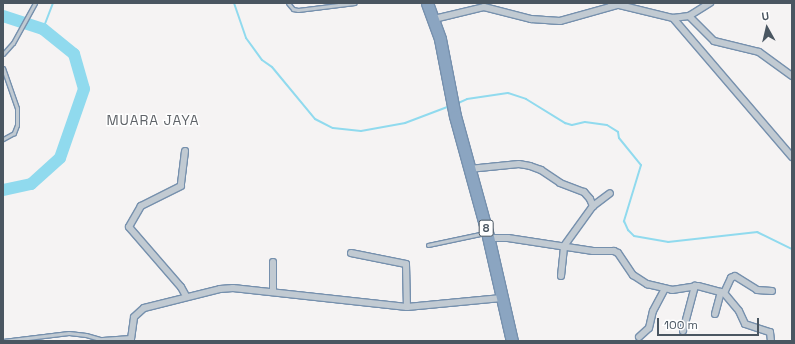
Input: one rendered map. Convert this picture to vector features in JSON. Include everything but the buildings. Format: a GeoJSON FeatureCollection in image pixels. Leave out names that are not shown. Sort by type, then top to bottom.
{"type":"FeatureCollection","features":[{"type":"Feature","properties":{"kind":"highway","name":"8"},"geometry":{"type":"LineString","coordinates":[[427,3],[434,19],[455,116],[488,235],[512,341]]}},
{"type":"Feature","properties":{"kind":"street"},"geometry":{"type":"LineString","coordinates":[[611,3],[674,18],[689,16],[710,3]]}},
{"type":"Feature","properties":{"kind":"street"},"geometry":{"type":"LineString","coordinates":[[434,19],[484,7],[532,19],[560,21],[619,5]]}},
{"type":"Feature","properties":{"kind":"street"},"geometry":{"type":"LineString","coordinates":[[689,16],[714,41],[759,52],[792,76]]}},
{"type":"Feature","properties":{"kind":"street"},"geometry":{"type":"LineString","coordinates":[[674,18],[792,157]]}},
{"type":"Feature","properties":{"kind":"street"},"geometry":{"type":"LineString","coordinates":[[185,151],[181,186],[141,206],[129,227],[181,287],[186,296]]}},
{"type":"Feature","properties":{"kind":"street"},"geometry":{"type":"LineString","coordinates":[[469,169],[519,164],[530,166],[541,170],[560,184],[584,192],[593,206]]}},
{"type":"Feature","properties":{"kind":"street"},"geometry":{"type":"LineString","coordinates":[[561,276],[564,246],[593,206],[610,193]]}},
{"type":"Feature","properties":{"kind":"street"},"geometry":{"type":"LineString","coordinates":[[488,235],[564,246],[614,251],[618,253],[632,275],[664,290],[695,286],[722,292],[739,311],[746,324],[770,332],[771,341]]}},
{"type":"Feature","properties":{"kind":"street"},"geometry":{"type":"LineString","coordinates":[[351,253],[406,264],[407,307]]}},
{"type":"Feature","properties":{"kind":"street"},"geometry":{"type":"LineString","coordinates":[[272,262],[273,292]]}},
{"type":"Feature","properties":{"kind":"street"},"geometry":{"type":"LineString","coordinates":[[715,314],[722,292],[734,276],[756,290],[772,291]]}},
{"type":"Feature","properties":{"kind":"street"},"geometry":{"type":"LineString","coordinates":[[683,331],[695,286]]}},
{"type":"Feature","properties":{"kind":"street"},"geometry":{"type":"LineString","coordinates":[[103,341],[131,339],[134,317],[140,310],[186,296],[226,288],[407,307],[502,298]]}},
{"type":"Feature","properties":{"kind":"street"},"geometry":{"type":"LineString","coordinates":[[639,337],[649,328],[653,311],[664,290]]}},
{"type":"Feature","properties":{"kind":"lane"},"geometry":{"type":"LineString","coordinates":[[3,54],[22,27],[35,3]]}},
{"type":"Feature","properties":{"kind":"lane"},"geometry":{"type":"LineString","coordinates":[[288,3],[293,9],[298,10],[355,3]]}},
{"type":"Feature","properties":{"kind":"lane"},"geometry":{"type":"LineString","coordinates":[[3,68],[17,108],[17,125],[14,133],[3,139]]}},
{"type":"Feature","properties":{"kind":"lane"},"geometry":{"type":"LineString","coordinates":[[428,245],[488,235]]}},
{"type":"Feature","properties":{"kind":"lane"},"geometry":{"type":"LineString","coordinates":[[3,341],[69,333],[86,334],[103,341]]}},
{"type":"Feature","properties":{"kind":"waterway"},"geometry":{"type":"LineString","coordinates":[[43,29],[53,3]]}},
{"type":"Feature","properties":{"kind":"waterway"},"geometry":{"type":"LineString","coordinates":[[234,3],[246,38],[262,60],[272,67],[315,119],[333,128],[361,131],[405,123],[450,106]]}},
{"type":"Feature","properties":{"kind":"waterway"},"geometry":{"type":"LineString","coordinates":[[3,16],[43,29],[74,54],[84,89],[60,158],[31,184],[3,190]]}},
{"type":"Feature","properties":{"kind":"waterway"},"geometry":{"type":"LineString","coordinates":[[456,104],[467,99],[508,93],[526,99],[565,123],[572,125],[585,122],[607,125],[618,132],[619,138],[641,165],[624,221],[628,230],[634,236],[668,242],[757,232],[792,249]]}},
{"type":"Feature","properties":{"kind":"district","name":"MUARA JAYA"},"geometry":{"type":"Point","coordinates":[153,120]}}]}
